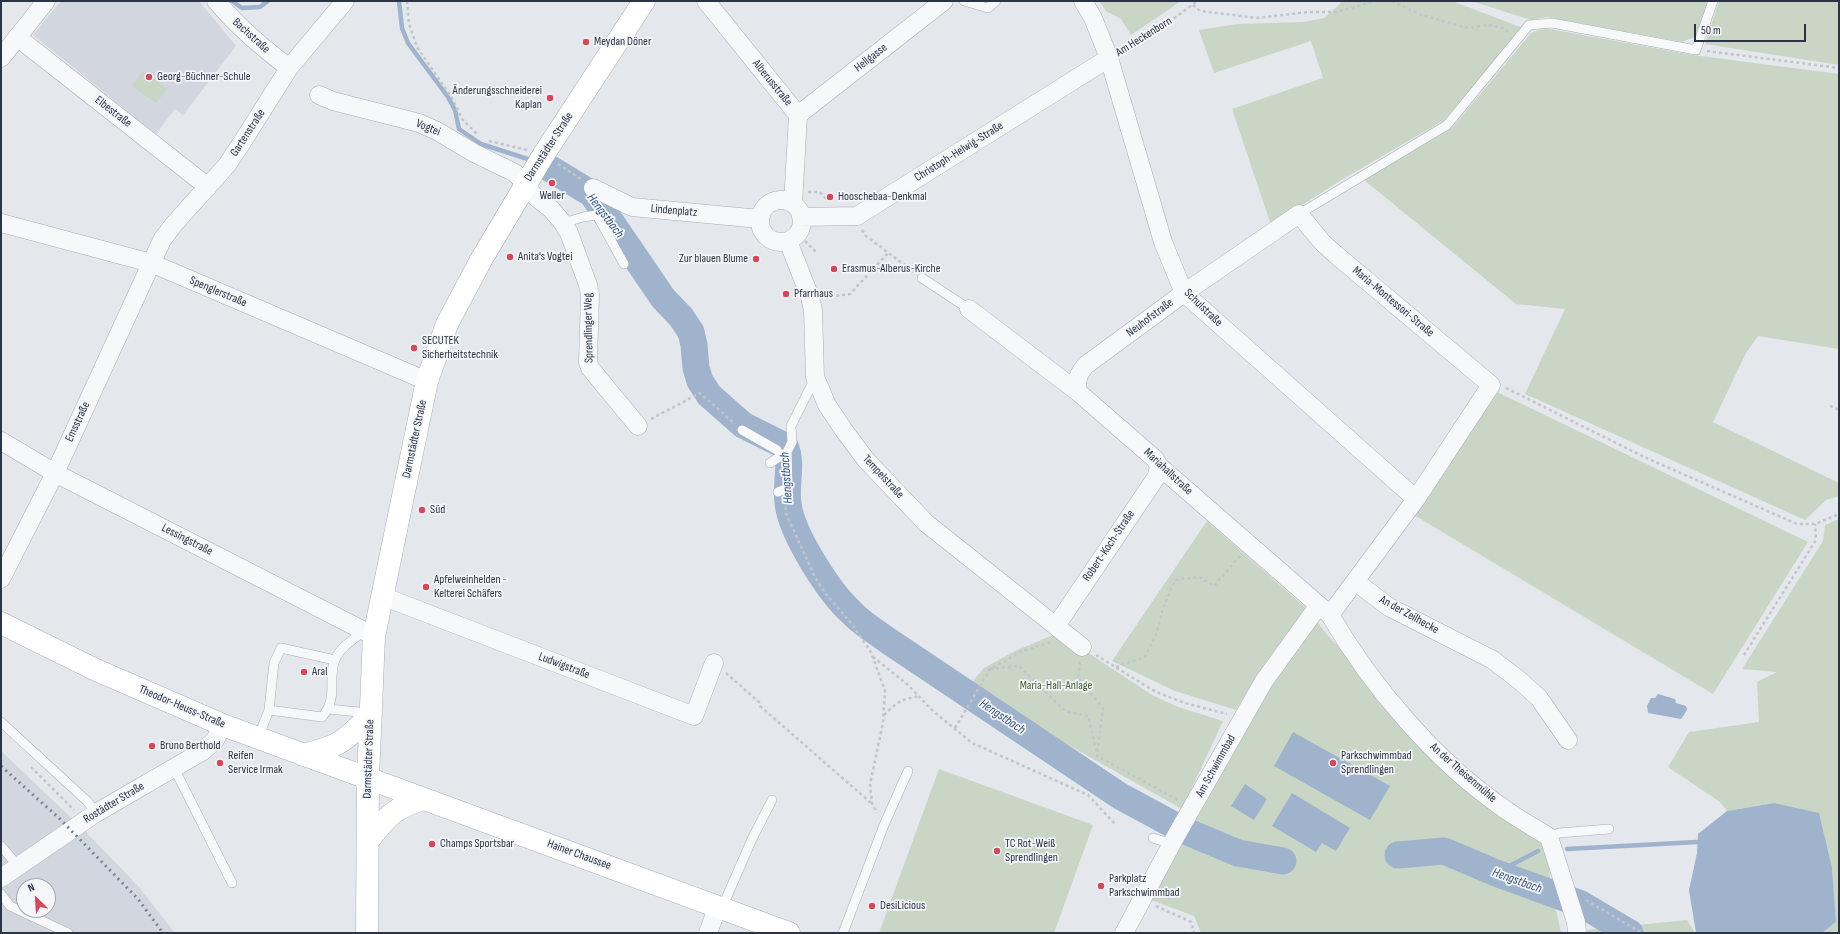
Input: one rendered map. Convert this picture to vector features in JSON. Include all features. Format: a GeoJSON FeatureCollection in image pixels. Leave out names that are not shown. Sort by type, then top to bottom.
{"type":"FeatureCollection","features":[{"type":"Feature","properties":{"kind":"street"},"geometry":{"type":"LineString","coordinates":[[1,58],[46,1]]}},
{"type":"Feature","properties":{"kind":"street","name":"Bachstraße"},"geometry":{"type":"LineString","coordinates":[[216,1],[248,36],[289,68]]}},
{"type":"Feature","properties":{"kind":"street","name":"Gartenstraße"},"geometry":{"type":"LineString","coordinates":[[151,263],[168,231],[208,187],[241,144],[289,68],[345,1]]}},
{"type":"Feature","properties":{"kind":"street","name":"Darmstädter Straße"},"geometry":{"type":"LineString","coordinates":[[367,933],[370,714],[369,633],[382,596],[427,381],[439,344],[458,302],[535,169],[644,1]]}},
{"type":"Feature","properties":{"kind":"street","name":"Alberusstraße"},"geometry":{"type":"LineString","coordinates":[[706,1],[798,115],[796,204]]}},
{"type":"Feature","properties":{"kind":"street","name":"Hellgasse"},"geometry":{"type":"LineString","coordinates":[[798,115],[944,1]]}},
{"type":"Feature","properties":{"kind":"street","name":"Schulstraße"},"geometry":{"type":"LineString","coordinates":[[1083,1],[1093,18],[1108,58],[1163,242],[1184,293],[1416,499]]}},
{"type":"Feature","properties":{"kind":"street","name":"Elbestraße"},"geometry":{"type":"LineString","coordinates":[[17,37],[208,187]]}},
{"type":"Feature","properties":{"kind":"street","name":"Christoph-Helwig-Straße"},"geometry":{"type":"LineString","coordinates":[[796,204],[835,216],[857,216],[1108,58]]}},
{"type":"Feature","properties":{"kind":"street","name":"Vogtei"},"geometry":{"type":"LineString","coordinates":[[319,95],[419,123],[437,131],[474,153],[515,173],[535,169]]}},
{"type":"Feature","properties":{"kind":"street","name":"Sprendlinger Weg"},"geometry":{"type":"LineString","coordinates":[[535,169],[532,194],[551,209],[569,233],[590,295],[588,362],[590,368],[638,426]]}},
{"type":"Feature","properties":{"kind":"street","name":"Lindenplatz"},"geometry":{"type":"LineString","coordinates":[[594,188],[632,207],[760,219]]}},
{"type":"Feature","properties":{"kind":"street"},"geometry":{"type":"LineString","coordinates":[[785,200],[796,204],[801,226],[797,234],[788,241],[777,242],[766,236],[762,230],[760,219],[762,211],[767,205],[773,201],[785,200]]}},
{"type":"Feature","properties":{"kind":"street","name":"Neuhofstraße"},"geometry":{"type":"LineString","coordinates":[[1078,392],[1077,379],[1079,373],[1086,366],[1184,293],[1299,214]]}},
{"type":"Feature","properties":{"kind":"street","name":"Maria-Montessori-Straße"},"geometry":{"type":"LineString","coordinates":[[1299,214],[1335,254],[1491,385]]}},
{"type":"Feature","properties":{"kind":"street","name":"Spenglerstraße"},"geometry":{"type":"LineString","coordinates":[[1,223],[151,263],[427,381]]}},
{"type":"Feature","properties":{"kind":"street","name":"Tempelstraße"},"geometry":{"type":"LineString","coordinates":[[788,241],[812,304],[815,376],[826,405],[843,429],[871,466],[926,523],[1069,636]]}},
{"type":"Feature","properties":{"kind":"street","name":"Emsstraße"},"geometry":{"type":"LineString","coordinates":[[1,579],[55,473],[151,263]]}},
{"type":"Feature","properties":{"kind":"street","name":"Mariahallstraße"},"geometry":{"type":"LineString","coordinates":[[969,309],[1078,392],[1154,459],[1159,466],[1324,610]]}},
{"type":"Feature","properties":{"kind":"street"},"geometry":{"type":"LineString","coordinates":[[1324,610],[1356,582],[1416,499],[1491,385]]}},
{"type":"Feature","properties":{"kind":"street","name":"Lessingstraße"},"geometry":{"type":"LineString","coordinates":[[1,441],[55,473],[369,633]]}},
{"type":"Feature","properties":{"kind":"street","name":"Robert-Koch-Straße"},"geometry":{"type":"LineString","coordinates":[[1069,636],[1157,476],[1159,466]]}},
{"type":"Feature","properties":{"kind":"street","name":"An der Zeilhecke"},"geometry":{"type":"LineString","coordinates":[[1356,582],[1389,607],[1493,660],[1539,698],[1568,740]]}},
{"type":"Feature","properties":{"kind":"street","name":"Ludwigstraße"},"geometry":{"type":"LineString","coordinates":[[382,596],[694,716],[714,663]]}},
{"type":"Feature","properties":{"kind":"street","name":"Am Schwimmbad"},"geometry":{"type":"LineString","coordinates":[[1124,933],[1175,839],[1264,682],[1324,610]]}},
{"type":"Feature","properties":{"kind":"street","name":"An der Theisenmühle"},"geometry":{"type":"LineString","coordinates":[[1324,610],[1346,642],[1414,729],[1446,762],[1505,810],[1549,837]]}},
{"type":"Feature","properties":{"kind":"street","name":"Theodor-Heuss-Straße"},"geometry":{"type":"LineString","coordinates":[[1,623],[94,669],[223,725],[368,778]]}},
{"type":"Feature","properties":{"kind":"street"},"geometry":{"type":"LineString","coordinates":[[303,755],[325,750],[343,742],[370,714]]}},
{"type":"Feature","properties":{"kind":"street","name":"Rostädter Straße"},"geometry":{"type":"LineString","coordinates":[[1,878],[90,817],[203,751],[215,740],[223,725]]}},
{"type":"Feature","properties":{"kind":"street","name":"Hainer Chaussee"},"geometry":{"type":"LineString","coordinates":[[368,778],[789,933]]}},
{"type":"Feature","properties":{"kind":"street"},"geometry":{"type":"LineString","coordinates":[[368,841],[387,818],[397,809],[424,799]]}},
{"type":"Feature","properties":{"kind":"street"},"geometry":{"type":"LineString","coordinates":[[1549,837],[1568,897],[1577,933]]}},
{"type":"Feature","properties":{"kind":"street"},"geometry":{"type":"LineString","coordinates":[[708,933],[720,907]]}},
{"type":"Feature","properties":{"kind":"lane"},"geometry":{"type":"LineString","coordinates":[[964,1],[988,8],[996,1]]}},
{"type":"Feature","properties":{"kind":"lane"},"geometry":{"type":"LineString","coordinates":[[1299,214],[1447,125],[1529,25],[1552,23],[1696,50],[1713,1]]}},
{"type":"Feature","properties":{"kind":"lane"},"geometry":{"type":"LineString","coordinates":[[563,223],[583,217],[597,215],[624,264]]}},
{"type":"Feature","properties":{"kind":"lane"},"geometry":{"type":"LineString","coordinates":[[922,278],[969,309]]}},
{"type":"Feature","properties":{"kind":"lane"},"geometry":{"type":"LineString","coordinates":[[781,491],[788,488],[787,452],[792,442],[791,426],[815,376]]}},
{"type":"Feature","properties":{"kind":"lane"},"geometry":{"type":"LineString","coordinates":[[742,430],[777,450]]}},
{"type":"Feature","properties":{"kind":"lane"},"geometry":{"type":"LineString","coordinates":[[770,463],[787,452]]}},
{"type":"Feature","properties":{"kind":"lane"},"geometry":{"type":"LineString","coordinates":[[269,710],[322,717],[328,709],[331,698],[335,660],[341,650],[369,633]]}},
{"type":"Feature","properties":{"kind":"lane"},"geometry":{"type":"LineString","coordinates":[[258,738],[269,710],[274,663],[281,648],[335,660]]}},
{"type":"Feature","properties":{"kind":"lane"},"geometry":{"type":"LineString","coordinates":[[328,709],[370,714]]}},
{"type":"Feature","properties":{"kind":"lane"},"geometry":{"type":"LineString","coordinates":[[1,722],[87,801],[90,817]]}},
{"type":"Feature","properties":{"kind":"lane"},"geometry":{"type":"LineString","coordinates":[[174,768],[232,883]]}},
{"type":"Feature","properties":{"kind":"lane"},"geometry":{"type":"LineString","coordinates":[[843,933],[884,826],[908,771]]}},
{"type":"Feature","properties":{"kind":"lane"},"geometry":{"type":"LineString","coordinates":[[720,907],[772,800]]}},
{"type":"Feature","properties":{"kind":"lane"},"geometry":{"type":"LineString","coordinates":[[1549,837],[1559,833],[1609,829]]}},
{"type":"Feature","properties":{"kind":"lane"},"geometry":{"type":"LineString","coordinates":[[1153,838],[1175,839]]}},
{"type":"Feature","properties":{"kind":"lane"},"geometry":{"type":"LineString","coordinates":[[1,846],[18,866]]}},
{"type":"Feature","properties":{"kind":"lane"},"geometry":{"type":"LineString","coordinates":[[1,894],[10,906],[68,933]]}},
{"type":"Feature","properties":{"kind":"path"},"geometry":{"type":"LineString","coordinates":[[407,1],[408,24],[417,46],[452,98],[462,119],[482,139],[535,169],[594,188]]}},
{"type":"Feature","properties":{"kind":"path","name":"Am Heckenborn"},"geometry":{"type":"LineString","coordinates":[[1108,58],[1144,39],[1198,1]]}},
{"type":"Feature","properties":{"kind":"path"},"geometry":{"type":"LineString","coordinates":[[1193,5],[1200,11],[1257,18],[1308,12],[1337,12],[1375,1]]}},
{"type":"Feature","properties":{"kind":"path"},"geometry":{"type":"LineString","coordinates":[[1392,1],[1421,15],[1468,28],[1488,25],[1503,28],[1518,39]]}},
{"type":"Feature","properties":{"kind":"path"},"geometry":{"type":"LineString","coordinates":[[1696,50],[1722,52],[1839,68]]}},
{"type":"Feature","properties":{"kind":"path"},"geometry":{"type":"LineString","coordinates":[[796,204],[820,192],[826,200],[834,201],[835,216]]}},
{"type":"Feature","properties":{"kind":"path"},"geometry":{"type":"LineString","coordinates":[[866,236],[922,278]]}},
{"type":"Feature","properties":{"kind":"path"},"geometry":{"type":"LineString","coordinates":[[811,245],[817,253]]}},
{"type":"Feature","properties":{"kind":"path"},"geometry":{"type":"LineString","coordinates":[[812,304],[830,293],[835,296],[850,294],[888,253]]}},
{"type":"Feature","properties":{"kind":"path"},"geometry":{"type":"LineString","coordinates":[[1491,385],[1502,386],[1644,457],[1797,524],[1815,524],[1839,514]]}},
{"type":"Feature","properties":{"kind":"path"},"geometry":{"type":"LineString","coordinates":[[638,426],[700,393],[742,430]]}},
{"type":"Feature","properties":{"kind":"path"},"geometry":{"type":"LineString","coordinates":[[1830,406],[1839,410]]}},
{"type":"Feature","properties":{"kind":"path"},"geometry":{"type":"LineString","coordinates":[[781,491],[787,516],[815,577],[825,593],[850,622],[873,657],[885,690],[884,715],[870,784],[872,803],[884,826]]}},
{"type":"Feature","properties":{"kind":"path"},"geometry":{"type":"LineString","coordinates":[[1744,655],[1816,540],[1815,524]]}},
{"type":"Feature","properties":{"kind":"path"},"geometry":{"type":"LineString","coordinates":[[1115,667],[1145,657],[1157,632],[1163,608],[1175,580],[1199,577],[1214,586],[1250,545]]}},
{"type":"Feature","properties":{"kind":"path"},"geometry":{"type":"LineString","coordinates":[[1069,636],[1156,692],[1178,700],[1243,718]]}},
{"type":"Feature","properties":{"kind":"path"},"geometry":{"type":"LineString","coordinates":[[955,728],[990,669],[1020,652],[1069,636]]}},
{"type":"Feature","properties":{"kind":"path"},"geometry":{"type":"LineString","coordinates":[[1069,636],[1078,678],[1103,708],[1097,756]]}},
{"type":"Feature","properties":{"kind":"path"},"geometry":{"type":"LineString","coordinates":[[873,657],[920,696],[933,711],[972,743],[1088,795],[1116,825]]}},
{"type":"Feature","properties":{"kind":"path"},"geometry":{"type":"LineString","coordinates":[[714,663],[759,702],[760,706],[872,803]]}},
{"type":"Feature","properties":{"kind":"path"},"geometry":{"type":"LineString","coordinates":[[990,669],[1019,666],[1065,711],[1088,716],[1097,756],[1190,813]]}},
{"type":"Feature","properties":{"kind":"path"},"geometry":{"type":"LineString","coordinates":[[884,715],[896,703],[905,699],[920,696]]}},
{"type":"Feature","properties":{"kind":"path"},"geometry":{"type":"LineString","coordinates":[[29,766],[75,810],[90,817]]}},
{"type":"Feature","properties":{"kind":"path"},"geometry":{"type":"LineString","coordinates":[[1568,897],[1642,933]]}},
{"type":"Feature","properties":{"kind":"path"},"geometry":{"type":"LineString","coordinates":[[1143,899],[1191,922],[1194,933]]}},
{"type":"Feature","properties":{"kind":"shaded area","name":"Georg-Büchner-Schule"},"geometry":{"type":"Polygon","coordinates":[[[61,1],[199,1],[236,46],[183,115],[175,109],[156,134],[33,35],[61,1]]]}},
{"type":"Feature","properties":{"kind":"shaded area"},"geometry":{"type":"Polygon","coordinates":[[[1,751],[85,831],[138,886],[175,933],[1,933],[1,751]]]}},
{"type":"Feature","properties":{"kind":"green space"},"geometry":{"type":"Polygon","coordinates":[[[1099,1],[1181,1],[1131,35],[1121,19],[1106,11],[1099,1]]]}},
{"type":"Feature","properties":{"kind":"green space"},"geometry":{"type":"Polygon","coordinates":[[[1343,1],[1452,1],[1523,28],[1443,121],[1346,177],[1271,225],[1232,109],[1323,78],[1311,41],[1214,73],[1199,30],[1237,24],[1304,22],[1324,18],[1343,1]]]}},
{"type":"Feature","properties":{"kind":"green space"},"geometry":{"type":"Polygon","coordinates":[[[1471,1],[1708,1],[1697,36],[1682,42],[1547,17],[1531,20],[1471,1]]]}},
{"type":"Feature","properties":{"kind":"green space"},"geometry":{"type":"Polygon","coordinates":[[[1719,1],[1839,1],[1839,65],[1705,44],[1719,1]]]}},
{"type":"Feature","properties":{"kind":"green space"},"geometry":{"type":"Polygon","coordinates":[[[1544,28],[1693,55],[1839,74],[1839,349],[1758,336],[1746,353],[1713,422],[1839,483],[1839,496],[1826,500],[1805,520],[1525,394],[1565,309],[1516,304],[1364,180],[1452,128],[1531,33],[1544,28]]]}},
{"type":"Feature","properties":{"kind":"green space"},"geometry":{"type":"Polygon","coordinates":[[[143,71],[167,89],[156,103],[132,86],[143,71]]]}},
{"type":"Feature","properties":{"kind":"green space"},"geometry":{"type":"Polygon","coordinates":[[[1493,390],[1808,542],[1713,694],[1409,512],[1493,390]]]}},
{"type":"Feature","properties":{"kind":"green space"},"geometry":{"type":"Polygon","coordinates":[[[1839,519],[1839,933],[1822,933],[1836,922],[1832,868],[1774,803],[1727,811],[1720,802],[1668,767],[1689,732],[1759,722],[1757,682],[1777,672],[1742,669],[1823,541],[1825,525],[1839,519]]]}},
{"type":"Feature","properties":{"kind":"green space","name":"Maria-Hall-Anlage"},"geometry":{"type":"Polygon","coordinates":[[[1207,521],[1306,608],[1255,678],[1236,710],[1175,691],[1112,661],[1207,521]]]}},
{"type":"Feature","properties":{"kind":"green space","name":"Parkschwimmbad Sprendlingen"},"geometry":{"type":"Polygon","coordinates":[[[1314,619],[1336,644],[1345,650],[1412,734],[1466,791],[1545,840],[1552,891],[1561,933],[1201,933],[1194,916],[1151,900],[1187,831],[1261,701],[1314,619]]]}},
{"type":"Feature","properties":{"kind":"green space","name":"Maria-Hall-Anlage"},"geometry":{"type":"Polygon","coordinates":[[[1058,633],[1152,695],[1178,707],[1223,721],[1182,809],[967,688],[984,668],[1015,651],[1058,633]]]}},
{"type":"Feature","properties":{"kind":"green space","name":"TC Rot-Weiß Sprendlingen"},"geometry":{"type":"Polygon","coordinates":[[[939,769],[1093,825],[1054,933],[879,933],[939,769]]]}},
{"type":"Feature","properties":{"kind":"green space"},"geometry":{"type":"Polygon","coordinates":[[[1687,920],[1695,933],[1587,933],[1587,930],[1687,920]]]}},
{"type":"Feature","properties":{"kind":"water"},"geometry":{"type":"Polygon","coordinates":[[[1658,694],[1675,699],[1676,703],[1686,706],[1687,710],[1681,719],[1648,713],[1647,706],[1651,698],[1655,698],[1658,694]]]}},
{"type":"Feature","properties":{"kind":"water"},"geometry":{"type":"Polygon","coordinates":[[[1293,732],[1390,786],[1370,820],[1274,766],[1293,732]]]}},
{"type":"Feature","properties":{"kind":"water"},"geometry":{"type":"Polygon","coordinates":[[[1245,784],[1267,799],[1254,820],[1231,806],[1245,784]]]}},
{"type":"Feature","properties":{"kind":"water"},"geometry":{"type":"Polygon","coordinates":[[[1292,793],[1350,828],[1336,851],[1322,843],[1316,852],[1272,826],[1292,793]]]}},
{"type":"Feature","properties":{"kind":"water"},"geometry":{"type":"Polygon","coordinates":[[[1774,803],[1819,813],[1832,868],[1836,922],[1822,933],[1696,933],[1689,890],[1697,853],[1698,834],[1727,811],[1774,803]]]}},
{"type":"Feature","properties":{"kind":"waterway","name":"Hengstbach"},"geometry":{"type":"LineString","coordinates":[[232,1],[242,8],[260,7],[268,1]]}},
{"type":"Feature","properties":{"kind":"waterway","name":"Hengstbach"},"geometry":{"type":"LineString","coordinates":[[399,1],[402,28],[408,43],[448,97],[455,110],[459,129],[481,144],[534,161]]}},
{"type":"Feature","properties":{"kind":"waterway","name":"Hengstbach"},"geometry":{"type":"LineString","coordinates":[[549,168],[592,194],[663,298],[681,317],[691,332],[696,368],[700,381],[709,395],[743,425],[785,446],[789,467],[787,496],[796,530],[822,577],[842,603],[855,616],[887,640],[1120,796],[1183,830],[1238,853],[1283,861]]}},
{"type":"Feature","properties":{"kind":"waterway"},"geometry":{"type":"LineString","coordinates":[[1567,849],[1697,842]]}},
{"type":"Feature","properties":{"kind":"waterway","name":"Hengstbach"},"geometry":{"type":"LineString","coordinates":[[1398,855],[1444,851],[1496,873],[1581,904],[1630,933]]}},
{"type":"Feature","properties":{"kind":"waterway"},"geometry":{"type":"LineString","coordinates":[[1496,873],[1538,851]]}},
{"type":"Feature","properties":{"kind":"railway"},"geometry":{"type":"LineString","coordinates":[[1,766],[59,818],[138,899],[163,933]]}},
{"type":"Feature","properties":{"kind":"place","name":"Meydan Döner"},"geometry":{"type":"Point","coordinates":[586,42]}},
{"type":"Feature","properties":{"kind":"place","name":"Georg-Büchner-Schule"},"geometry":{"type":"Point","coordinates":[149,77]}},
{"type":"Feature","properties":{"kind":"place","name":"Änderungsschneiderei Kaplan"},"geometry":{"type":"Point","coordinates":[550,98]}},
{"type":"Feature","properties":{"kind":"place","name":"Weller"},"geometry":{"type":"Point","coordinates":[552,183]}},
{"type":"Feature","properties":{"kind":"place","name":"Hooschebaa-Denkmal"},"geometry":{"type":"Point","coordinates":[830,197]}},
{"type":"Feature","properties":{"kind":"place","name":"Anita's Vogtei"},"geometry":{"type":"Point","coordinates":[510,257]}},
{"type":"Feature","properties":{"kind":"place","name":"Zur blauen Blume"},"geometry":{"type":"Point","coordinates":[756,259]}},
{"type":"Feature","properties":{"kind":"place","name":"Erasmus-Alberus-Kirche"},"geometry":{"type":"Point","coordinates":[834,269]}},
{"type":"Feature","properties":{"kind":"place","name":"Pfarrhaus"},"geometry":{"type":"Point","coordinates":[786,294]}},
{"type":"Feature","properties":{"kind":"place","name":"SECUTEK Sicherheitstechnik"},"geometry":{"type":"Point","coordinates":[414,348]}},
{"type":"Feature","properties":{"kind":"place","name":"Süd"},"geometry":{"type":"Point","coordinates":[422,510]}},
{"type":"Feature","properties":{"kind":"place","name":"Apfelweinhelden - Kelterei Schäfers"},"geometry":{"type":"Point","coordinates":[426,587]}},
{"type":"Feature","properties":{"kind":"place","name":"Aral"},"geometry":{"type":"Point","coordinates":[304,672]}},
{"type":"Feature","properties":{"kind":"place","name":"Bruno Berthold"},"geometry":{"type":"Point","coordinates":[152,746]}},
{"type":"Feature","properties":{"kind":"place","name":"Reifen Service Irmak"},"geometry":{"type":"Point","coordinates":[220,763]}},
{"type":"Feature","properties":{"kind":"place","name":"Parkschwimmbad Sprendlingen"},"geometry":{"type":"Point","coordinates":[1333,763]}},
{"type":"Feature","properties":{"kind":"place","name":"Champs Sportsbar"},"geometry":{"type":"Point","coordinates":[432,844]}},
{"type":"Feature","properties":{"kind":"place","name":"TC Rot-Weiß Sprendlingen"},"geometry":{"type":"Point","coordinates":[997,851]}},
{"type":"Feature","properties":{"kind":"place","name":"Parkplatz Parkschwimmbad"},"geometry":{"type":"Point","coordinates":[1101,886]}},
{"type":"Feature","properties":{"kind":"place","name":"DesiLicious"},"geometry":{"type":"Point","coordinates":[872,906]}}]}
